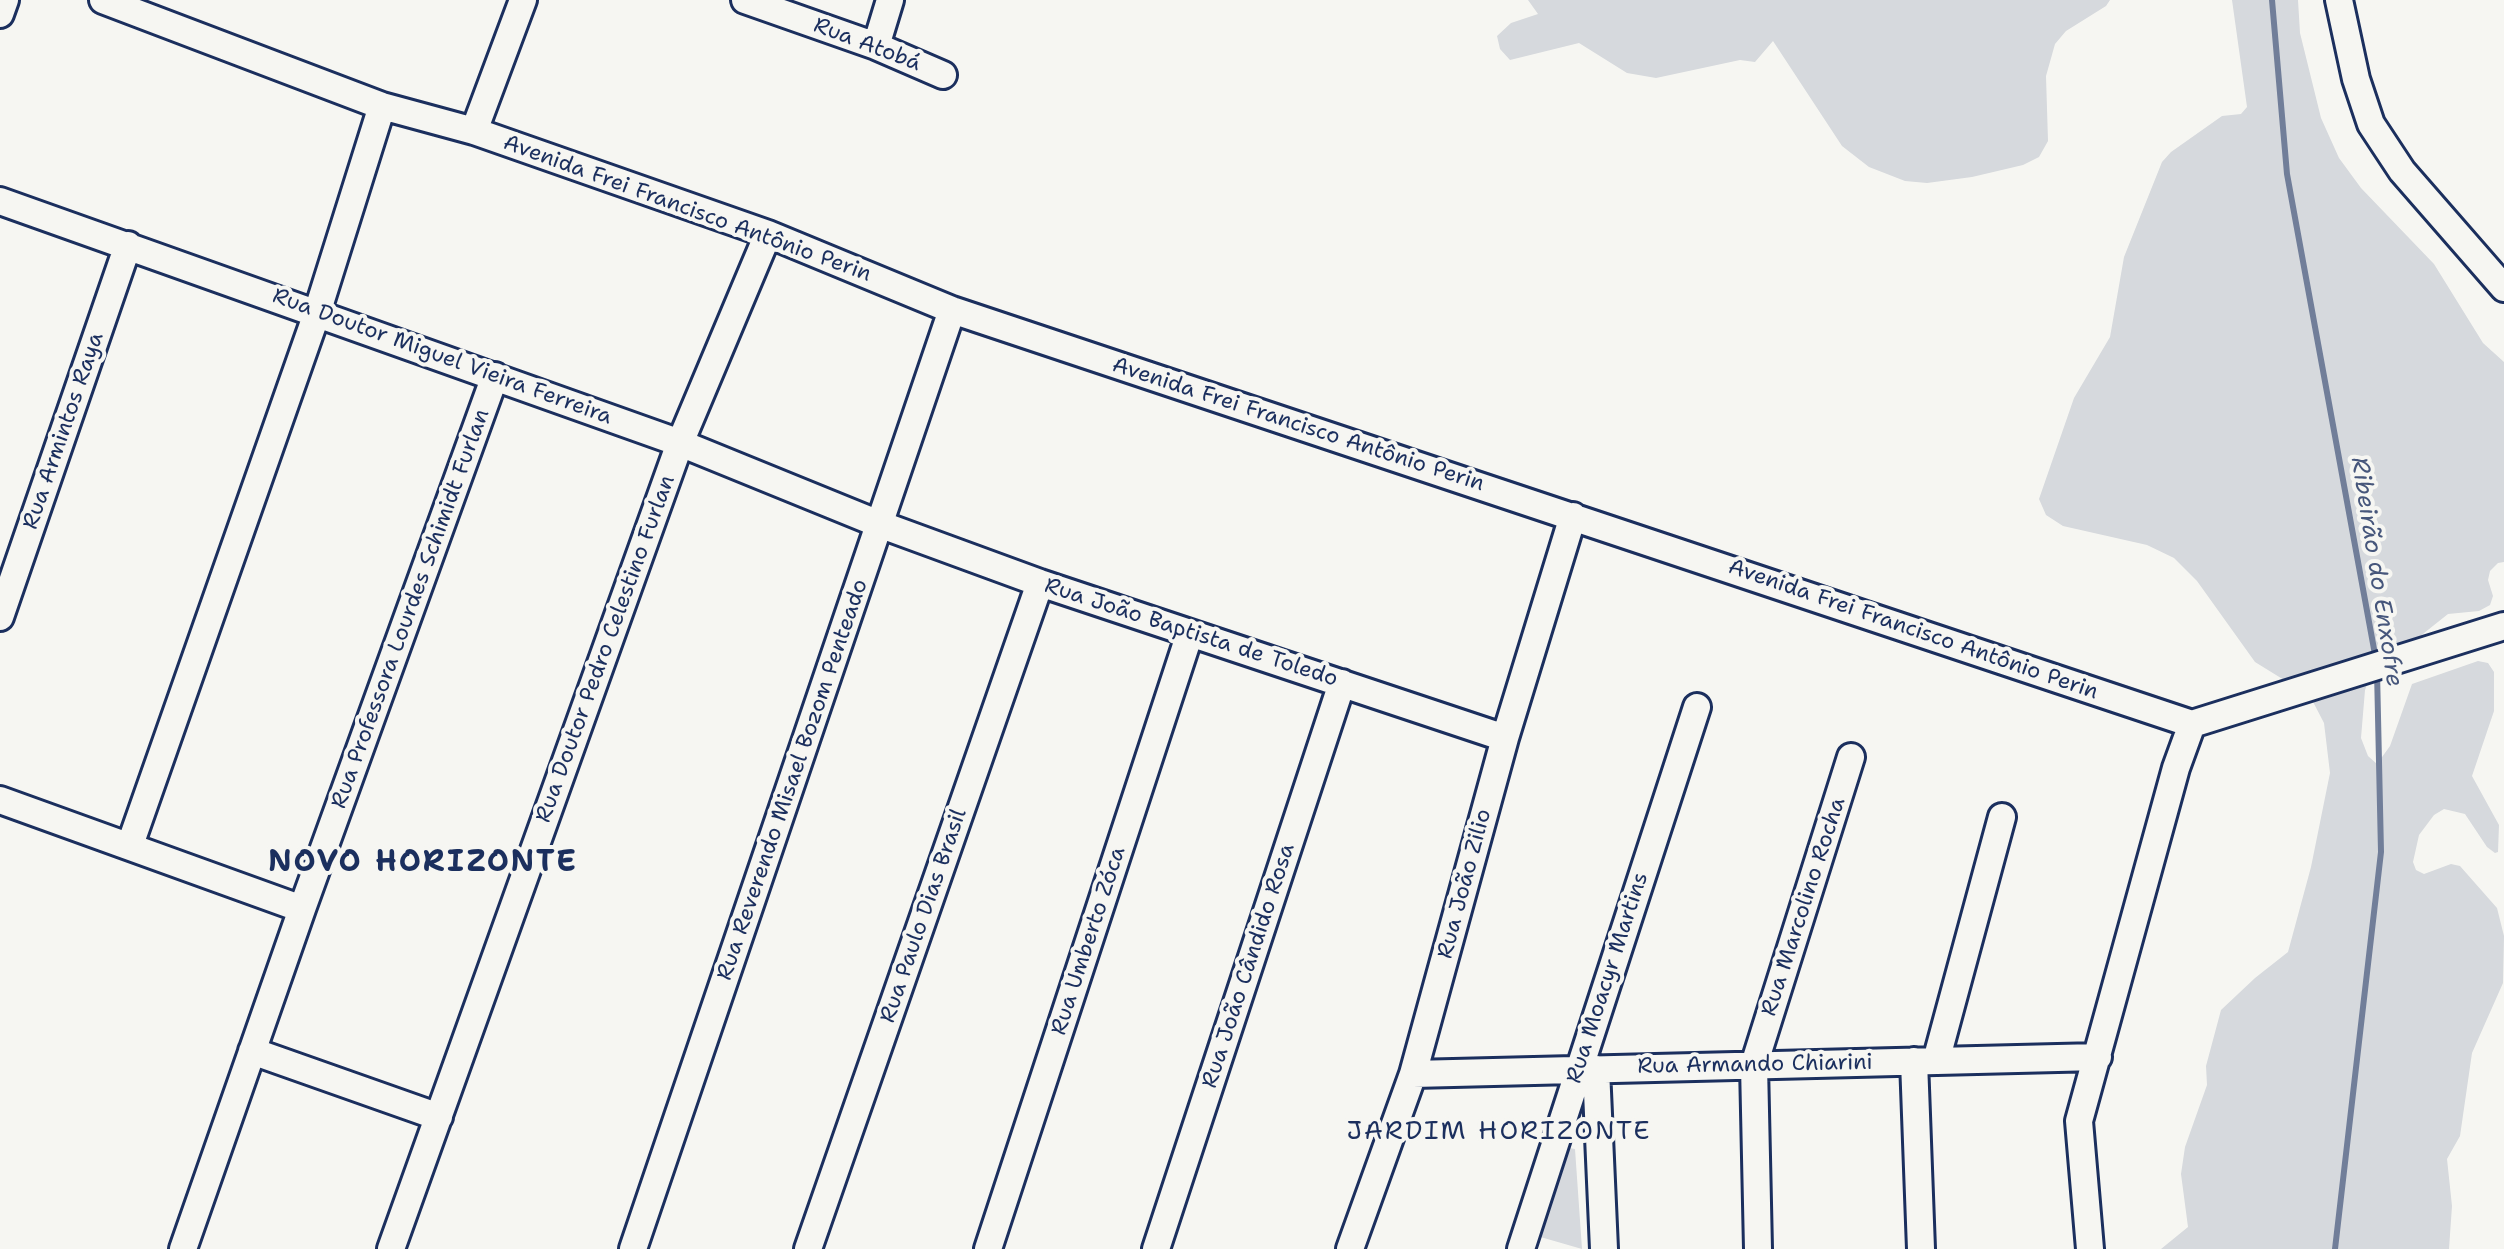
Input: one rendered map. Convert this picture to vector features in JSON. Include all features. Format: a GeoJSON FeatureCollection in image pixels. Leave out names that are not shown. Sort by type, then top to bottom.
{"type":"FeatureCollection","features":[{"type":"Feature","properties":{"kind":"street"},"geometry":{"type":"LineString","coordinates":[[0,14],[5,0]]}},
{"type":"Feature","properties":{"kind":"street","name":"Avenida Frei Francisco Antônio Perin"},"geometry":{"type":"LineString","coordinates":[[103,0],[382,106],[474,131],[768,234],[952,310],[2192,724]]}},
{"type":"Feature","properties":{"kind":"street"},"geometry":{"type":"LineString","coordinates":[[474,131],[523,0]]}},
{"type":"Feature","properties":{"kind":"street","name":"Rua Atobá"},"geometry":{"type":"LineString","coordinates":[[745,0],[876,46],[943,75]]}},
{"type":"Feature","properties":{"kind":"street"},"geometry":{"type":"LineString","coordinates":[[876,46],[890,0]]}},
{"type":"Feature","properties":{"kind":"street"},"geometry":{"type":"LineString","coordinates":[[2339,0],[2356,79],[2371,124],[2402,171],[2504,288]]}},
{"type":"Feature","properties":{"kind":"street"},"geometry":{"type":"LineString","coordinates":[[130,845],[317,313],[382,106]]}},
{"type":"Feature","properties":{"kind":"street","name":"Rua Doutor Miguel Vieira Ferreira"},"geometry":{"type":"LineString","coordinates":[[0,201],[680,443],[879,524]]}},
{"type":"Feature","properties":{"kind":"street","name":"Rua Doutor Pedro Celestino Furlan"},"geometry":{"type":"LineString","coordinates":[[391,1249],[680,443],[768,234]]}},
{"type":"Feature","properties":{"kind":"street","name":"Rua Armintos Raya"},"geometry":{"type":"LineString","coordinates":[[0,617],[128,245]]}},
{"type":"Feature","properties":{"kind":"street","name":"Rua Reverendo Misael Bozom Penteado"},"geometry":{"type":"LineString","coordinates":[[633,1249],[952,310]]}},
{"type":"Feature","properties":{"kind":"street","name":"Rua Professora Lourdes Schimidt Furlan"},"geometry":{"type":"LineString","coordinates":[[183,1249],[495,376]]}},
{"type":"Feature","properties":{"kind":"street","name":"Rua João Zilio"},"geometry":{"type":"LineString","coordinates":[[1350,1249],[1413,1074],[1505,738],[1573,516]]}},
{"type":"Feature","properties":{"kind":"street","name":"Rua João Baptista de Toledo"},"geometry":{"type":"LineString","coordinates":[[879,524],[1040,583],[1505,738]]}},
{"type":"Feature","properties":{"kind":"street","name":"Rua Paulo Dias Brasil"},"geometry":{"type":"LineString","coordinates":[[808,1249],[1040,583]]}},
{"type":"Feature","properties":{"kind":"street"},"geometry":{"type":"LineString","coordinates":[[2090,1249],[2079,1121],[2176,768],[2192,724],[2504,626]]}},
{"type":"Feature","properties":{"kind":"street","name":"Rua Umberto Zóca"},"geometry":{"type":"LineString","coordinates":[[988,1249],[1190,633]]}},
{"type":"Feature","properties":{"kind":"street","name":"Rua João Cândido Rosa"},"geometry":{"type":"LineString","coordinates":[[1156,1249],[1342,683]]}},
{"type":"Feature","properties":{"kind":"street","name":"Rua Moacyr Martins"},"geometry":{"type":"LineString","coordinates":[[1521,1249],[1587,1069],[1697,707]]}},
{"type":"Feature","properties":{"kind":"street","name":"Rua Marcolino Rocha"},"geometry":{"type":"LineString","coordinates":[[1758,1249],[1754,1065],[1851,757]]}},
{"type":"Feature","properties":{"kind":"street"},"geometry":{"type":"LineString","coordinates":[[0,800],[302,909]]}},
{"type":"Feature","properties":{"kind":"street"},"geometry":{"type":"LineString","coordinates":[[1921,1249],[1925,1061],[2002,817]]}},
{"type":"Feature","properties":{"kind":"street"},"geometry":{"type":"LineString","coordinates":[[252,1051],[439,1117]]}},
{"type":"Feature","properties":{"kind":"street","name":"Rua Armando Chiarini"},"geometry":{"type":"LineString","coordinates":[[1413,1074],[2098,1057]]}},
{"type":"Feature","properties":{"kind":"street"},"geometry":{"type":"LineString","coordinates":[[1587,1069],[1604,1249]]}},
{"type":"Feature","properties":{"kind":"shaded area"},"geometry":{"type":"Polygon","coordinates":[[[1528,0],[2110,0],[2106,6],[2066,31],[2055,44],[2046,76],[2048,141],[2039,157],[2023,165],[1972,177],[1927,183],[1905,181],[1869,167],[1842,146],[1773,41],[1755,62],[1740,60],[1656,78],[1627,73],[1579,43],[1510,60],[1500,49],[1497,36],[1511,23],[1538,14],[1528,0]]]}},
{"type":"Feature","properties":{"kind":"shaded area"},"geometry":{"type":"Polygon","coordinates":[[[2232,0],[2298,0],[2300,33],[2321,118],[2339,158],[2361,188],[2434,264],[2483,343],[2504,362],[2504,562],[2498,563],[2490,571],[2488,580],[2493,596],[2490,605],[2479,611],[2448,614],[2370,676],[2365,690],[2361,738],[2368,756],[2377,764],[2390,746],[2412,684],[2478,661],[2488,663],[2494,672],[2494,711],[2472,776],[2499,825],[2498,852],[2487,847],[2465,814],[2444,809],[2434,815],[2419,835],[2413,862],[2416,870],[2424,874],[2451,864],[2460,866],[2497,908],[2504,936],[2503,983],[2472,1053],[2460,1136],[2447,1159],[2452,1206],[2449,1249],[2161,1249],[2188,1227],[2181,1174],[2185,1147],[2207,1085],[2206,1066],[2221,1010],[2288,952],[2311,867],[2330,773],[2324,723],[2310,696],[2255,662],[2197,581],[2174,558],[2147,545],[2063,526],[2046,515],[2039,499],[2074,398],[2110,337],[2124,257],[2162,162],[2171,152],[2222,116],[2241,114],[2247,107],[2232,0]]]}},
{"type":"Feature","properties":{"kind":"shaded area"},"geometry":{"type":"Polygon","coordinates":[[[1563,1147],[1575,1149],[1582,1249],[1537,1236],[1563,1147]]]}},
{"type":"Feature","properties":{"kind":"waterway","name":"Ribeirão do Enxofre"},"geometry":{"type":"LineString","coordinates":[[2272,0],[2287,174],[2376,660]]}},
{"type":"Feature","properties":{"kind":"waterway","name":"Ribeirão do Enxofre"},"geometry":{"type":"LineString","coordinates":[[2335,1249],[2381,852],[2377,671]]}},
{"type":"Feature","properties":{"kind":"district","name":"NOVO HORIZONTE"},"geometry":{"type":"Point","coordinates":[423,863]}},
{"type":"Feature","properties":{"kind":"district","name":"JARDIM HORIZONTE"},"geometry":{"type":"Point","coordinates":[1499,1132]}}]}
